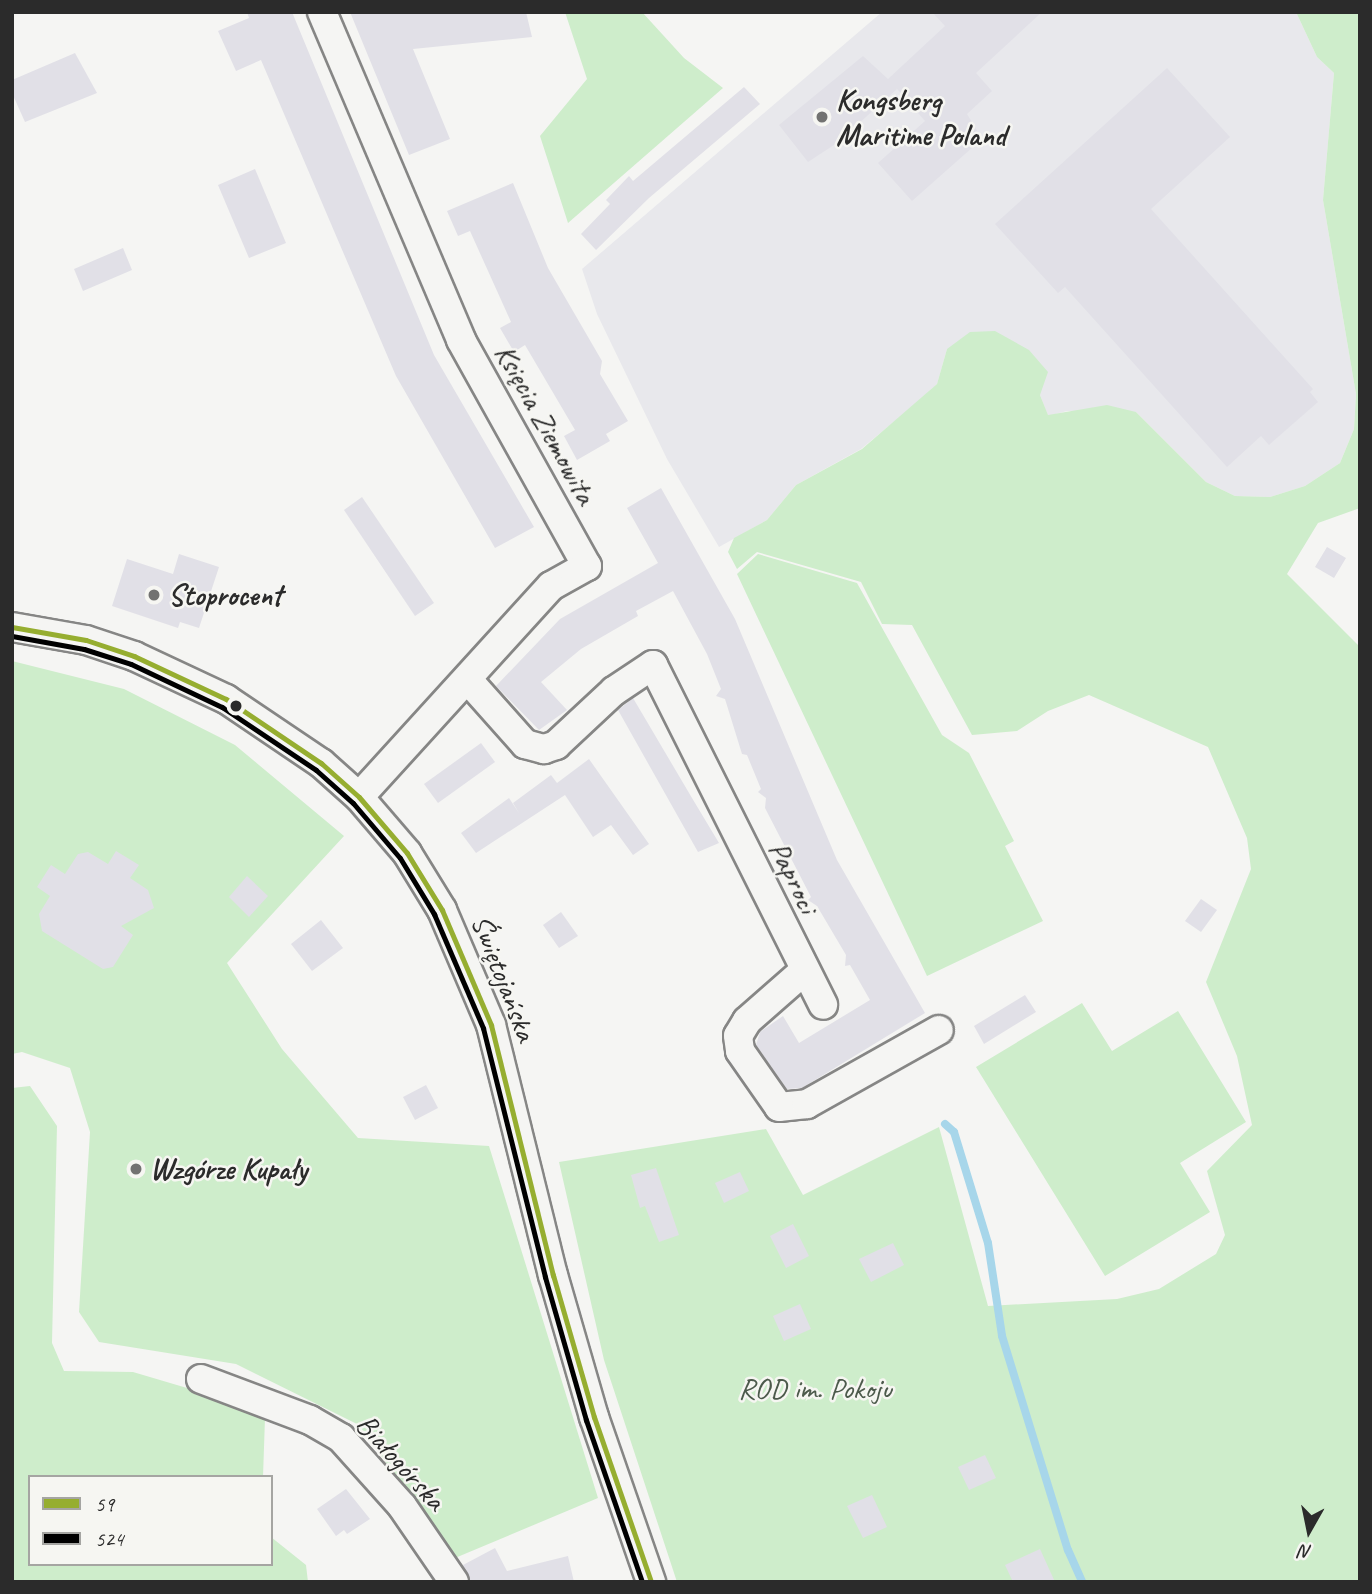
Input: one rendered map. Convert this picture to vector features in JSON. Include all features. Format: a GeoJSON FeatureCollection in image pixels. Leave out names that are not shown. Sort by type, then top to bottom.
{"type":"FeatureCollection","features":[{"type":"Feature","properties":{"kind":"street","name":"Księcia Ziemowita"},"geometry":{"type":"LineString","coordinates":[[322,12],[461,340],[587,566],[551,586],[359,797]]}},
{"type":"Feature","properties":{"kind":"street","name":"Świętojańska"},"geometry":{"type":"LineString","coordinates":[[12,627],[86,640],[176,674],[280,734],[359,797],[407,853],[442,910],[470,968],[491,1025],[553,1275],[594,1418],[651,1582]]}},
{"type":"Feature","properties":{"kind":"street","name":"Paproci"},"geometry":{"type":"LineString","coordinates":[[468,680],[525,744],[544,749],[556,745],[614,691],[653,665],[823,1005]]}},
{"type":"Feature","properties":{"kind":"street"},"geometry":{"type":"LineString","coordinates":[[805,970],[747,1021],[738,1036],[740,1051],[779,1107],[807,1104],[939,1030]]}},
{"type":"Feature","properties":{"kind":"street","name":"Białogórska"},"geometry":{"type":"LineString","coordinates":[[201,1379],[310,1420],[341,1438],[402,1506],[454,1582]]}},
{"type":"Feature","properties":{"kind":"shaded area"},"geometry":{"type":"Polygon","coordinates":[[[882,12],[1296,12],[1317,57],[1334,73],[1323,200],[1356,394],[1354,429],[1340,463],[1305,486],[1270,497],[1235,496],[1206,482],[1136,412],[1067,411],[1048,416],[1040,395],[947,349],[937,384],[913,406],[861,449],[796,485],[767,520],[719,547],[667,459],[597,314],[582,269],[882,12]]]}},
{"type":"Feature","properties":{"kind":"green space"},"geometry":{"type":"Polygon","coordinates":[[[565,12],[642,12],[684,58],[723,88],[568,223],[540,136],[587,79],[565,12]]]}},
{"type":"Feature","properties":{"kind":"green space","name":"ROD im. Pokoju"},"geometry":{"type":"Polygon","coordinates":[[[1296,12],[1360,12],[1360,508],[1318,523],[1287,574],[1360,647],[1360,1582],[677,1582],[604,1360],[559,1162],[766,1129],[803,1195],[939,1127],[988,1306],[1117,1299],[1159,1289],[1216,1254],[1225,1235],[1207,1171],[1252,1125],[1237,1056],[1206,982],[1251,869],[1247,838],[1208,747],[1089,695],[1048,711],[1017,731],[972,735],[912,625],[882,624],[861,582],[757,552],[737,569],[728,552],[734,538],[767,520],[796,485],[862,449],[937,384],[947,349],[970,332],[995,331],[1029,350],[1048,372],[1040,395],[1048,415],[1107,405],[1136,412],[1206,482],[1235,496],[1270,497],[1305,486],[1340,463],[1354,429],[1356,394],[1323,200],[1334,73],[1317,57],[1296,12]]]}},
{"type":"Feature","properties":{"kind":"green space"},"geometry":{"type":"Polygon","coordinates":[[[758,554],[857,583],[942,735],[969,753],[1014,841],[1005,846],[1043,921],[927,976],[737,574],[758,554]]]}},
{"type":"Feature","properties":{"kind":"green space"},"geometry":{"type":"Polygon","coordinates":[[[12,661],[124,689],[235,745],[344,836],[227,963],[282,1049],[358,1138],[489,1146],[598,1498],[455,1558],[359,1425],[236,1364],[99,1342],[79,1312],[90,1132],[70,1068],[22,1052],[12,1054],[12,661]]]}},
{"type":"Feature","properties":{"kind":"green space"},"geometry":{"type":"Polygon","coordinates":[[[1082,1003],[1112,1051],[1178,1011],[1246,1122],[1180,1163],[1210,1212],[1105,1276],[976,1067],[1082,1003]]]}},
{"type":"Feature","properties":{"kind":"green space"},"geometry":{"type":"Polygon","coordinates":[[[30,1086],[57,1126],[52,1343],[64,1371],[133,1372],[214,1396],[265,1418],[263,1475],[28,1475],[28,1566],[273,1566],[273,1539],[306,1565],[308,1582],[12,1582],[12,1088],[30,1086]]]}},
{"type":"Feature","properties":{"kind":"building"},"geometry":{"type":"Polygon","coordinates":[[[247,12],[292,12],[434,355],[534,527],[495,548],[396,376],[261,60],[236,71],[218,31],[249,18],[247,12]]]}},
{"type":"Feature","properties":{"kind":"building"},"geometry":{"type":"Polygon","coordinates":[[[350,12],[526,12],[532,37],[413,49],[450,139],[409,155],[350,12]]]}},
{"type":"Feature","properties":{"kind":"building"},"geometry":{"type":"Polygon","coordinates":[[[932,12],[1042,12],[976,73],[992,91],[967,114],[982,139],[912,201],[878,163],[925,121],[891,82],[897,89],[837,143],[808,162],[779,125],[863,56],[888,79],[945,26],[932,12]]]}},
{"type":"Feature","properties":{"kind":"building"},"geometry":{"type":"Polygon","coordinates":[[[75,53],[97,93],[25,122],[12,93],[12,80],[75,53]]]}},
{"type":"Feature","properties":{"kind":"building"},"geometry":{"type":"Polygon","coordinates":[[[1167,68],[1230,137],[1151,209],[1313,389],[1310,392],[1318,402],[1269,445],[1261,436],[1227,467],[1065,287],[1058,293],[995,224],[1167,68]]]}},
{"type":"Feature","properties":{"kind":"building"},"geometry":{"type":"Polygon","coordinates":[[[744,87],[760,104],[649,198],[596,250],[581,234],[610,204],[606,200],[629,176],[633,181],[744,87]]]}},
{"type":"Feature","properties":{"kind":"building"},"geometry":{"type":"Polygon","coordinates":[[[255,169],[286,243],[249,258],[218,185],[255,169]]]}},
{"type":"Feature","properties":{"kind":"building"},"geometry":{"type":"Polygon","coordinates":[[[513,183],[548,268],[602,361],[600,374],[628,421],[606,434],[610,441],[577,460],[564,436],[575,430],[525,345],[514,352],[500,328],[511,322],[470,231],[458,236],[447,211],[513,183]]]}},
{"type":"Feature","properties":{"kind":"building"},"geometry":{"type":"Polygon","coordinates":[[[123,248],[132,270],[83,291],[74,269],[123,248]]]}},
{"type":"Feature","properties":{"kind":"building"},"geometry":{"type":"Polygon","coordinates":[[[661,488],[735,619],[837,860],[925,1013],[802,1088],[787,1089],[756,1045],[760,1032],[783,1016],[799,1043],[870,1000],[850,965],[845,966],[846,955],[817,906],[808,900],[811,897],[765,808],[766,798],[758,792],[761,789],[747,755],[742,754],[725,699],[716,696],[721,689],[707,654],[673,591],[636,611],[638,616],[581,649],[541,682],[567,710],[539,730],[496,686],[560,619],[658,563],[627,508],[661,488]]]}},
{"type":"Feature","properties":{"kind":"building"},"geometry":{"type":"Polygon","coordinates":[[[362,497],[434,603],[415,616],[344,510],[362,497]]]}},
{"type":"Feature","properties":{"kind":"building"},"geometry":{"type":"Polygon","coordinates":[[[1327,547],[1346,558],[1334,578],[1315,567],[1327,547]]]}},
{"type":"Feature","properties":{"kind":"building"},"geometry":{"type":"Polygon","coordinates":[[[179,554],[219,567],[199,628],[180,622],[178,628],[112,606],[127,559],[173,574],[179,554]]]}},
{"type":"Feature","properties":{"kind":"building"},"geometry":{"type":"Polygon","coordinates":[[[633,698],[719,843],[698,852],[618,710],[633,698]]]}},
{"type":"Feature","properties":{"kind":"building"},"geometry":{"type":"Polygon","coordinates":[[[481,743],[495,762],[438,803],[424,784],[481,743]]]}},
{"type":"Feature","properties":{"kind":"building"},"geometry":{"type":"Polygon","coordinates":[[[589,759],[649,844],[633,855],[611,825],[593,837],[565,795],[476,853],[461,833],[509,798],[519,813],[513,803],[551,775],[557,783],[589,759]]]}},
{"type":"Feature","properties":{"kind":"building"},"geometry":{"type":"Polygon","coordinates":[[[116,851],[139,865],[130,878],[148,890],[154,908],[121,926],[133,935],[113,967],[103,969],[42,931],[39,914],[50,896],[37,887],[51,865],[65,874],[78,854],[88,852],[108,864],[116,851]]]}},
{"type":"Feature","properties":{"kind":"building"},"geometry":{"type":"Polygon","coordinates":[[[247,876],[268,896],[249,917],[229,897],[247,876]]]}},
{"type":"Feature","properties":{"kind":"building"},"geometry":{"type":"Polygon","coordinates":[[[1201,899],[1217,910],[1201,932],[1185,921],[1201,899]]]}},
{"type":"Feature","properties":{"kind":"building"},"geometry":{"type":"Polygon","coordinates":[[[561,912],[578,936],[559,948],[543,925],[561,912]]]}},
{"type":"Feature","properties":{"kind":"building"},"geometry":{"type":"Polygon","coordinates":[[[321,920],[343,948],[312,971],[291,944],[321,920]]]}},
{"type":"Feature","properties":{"kind":"building"},"geometry":{"type":"Polygon","coordinates":[[[1025,995],[1036,1012],[984,1044],[974,1026],[1025,995]]]}},
{"type":"Feature","properties":{"kind":"building"},"geometry":{"type":"Polygon","coordinates":[[[426,1085],[438,1108],[415,1120],[403,1097],[426,1085]]]}},
{"type":"Feature","properties":{"kind":"building"},"geometry":{"type":"Polygon","coordinates":[[[656,1168],[679,1235],[659,1242],[645,1206],[640,1208],[631,1175],[656,1168]]]}},
{"type":"Feature","properties":{"kind":"building"},"geometry":{"type":"Polygon","coordinates":[[[740,1172],[749,1191],[724,1203],[715,1183],[740,1172]]]}},
{"type":"Feature","properties":{"kind":"building"},"geometry":{"type":"Polygon","coordinates":[[[793,1224],[809,1256],[786,1268],[770,1236],[793,1224]]]}},
{"type":"Feature","properties":{"kind":"building"},"geometry":{"type":"Polygon","coordinates":[[[893,1243],[904,1265],[871,1282],[859,1259],[893,1243]]]}},
{"type":"Feature","properties":{"kind":"building"},"geometry":{"type":"Polygon","coordinates":[[[800,1304],[811,1329],[784,1341],[773,1316],[800,1304]]]}},
{"type":"Feature","properties":{"kind":"building"},"geometry":{"type":"Polygon","coordinates":[[[985,1455],[996,1478],[969,1490],[958,1467],[985,1455]]]}},
{"type":"Feature","properties":{"kind":"building"},"geometry":{"type":"Polygon","coordinates":[[[346,1489],[370,1519],[347,1534],[344,1530],[336,1536],[317,1509],[346,1489]]]}},
{"type":"Feature","properties":{"kind":"building"},"geometry":{"type":"Polygon","coordinates":[[[872,1495],[887,1527],[863,1538],[847,1506],[872,1495]]]}},
{"type":"Feature","properties":{"kind":"building"},"geometry":{"type":"Polygon","coordinates":[[[495,1548],[507,1571],[568,1556],[574,1582],[470,1582],[463,1565],[495,1548]]]}},
{"type":"Feature","properties":{"kind":"building"},"geometry":{"type":"Polygon","coordinates":[[[1040,1549],[1055,1582],[1013,1582],[1005,1565],[1040,1549]]]}},
{"type":"Feature","properties":{"kind":"waterway"},"geometry":{"type":"LineString","coordinates":[[945,1124],[954,1132],[988,1243],[1002,1336],[1068,1550],[1082,1582]]}},
{"type":"Feature","properties":{"kind":"transit line","name":"59"},"geometry":{"type":"LineString","coordinates":[[12,627],[86,640],[134,656],[226,699],[321,763],[359,797],[407,853],[442,910],[491,1025],[553,1275],[594,1417],[651,1582]]}},
{"type":"Feature","properties":{"kind":"transit line","name":"524"},"geometry":{"type":"LineString","coordinates":[[12,636],[84,649],[131,664],[222,707],[316,770],[353,803],[400,858],[434,914],[483,1028],[545,1277],[586,1420],[642,1582]]}},
{"type":"Feature","properties":{"kind":"place","name":"Kongsberg Maritime Poland"},"geometry":{"type":"Point","coordinates":[822,117]}},
{"type":"Feature","properties":{"kind":"place","name":"Stoprocent"},"geometry":{"type":"Point","coordinates":[154,595]}},
{"type":"Feature","properties":{"kind":"place","name":"Wzgórze Kupały"},"geometry":{"type":"Point","coordinates":[136,1169]}}]}
